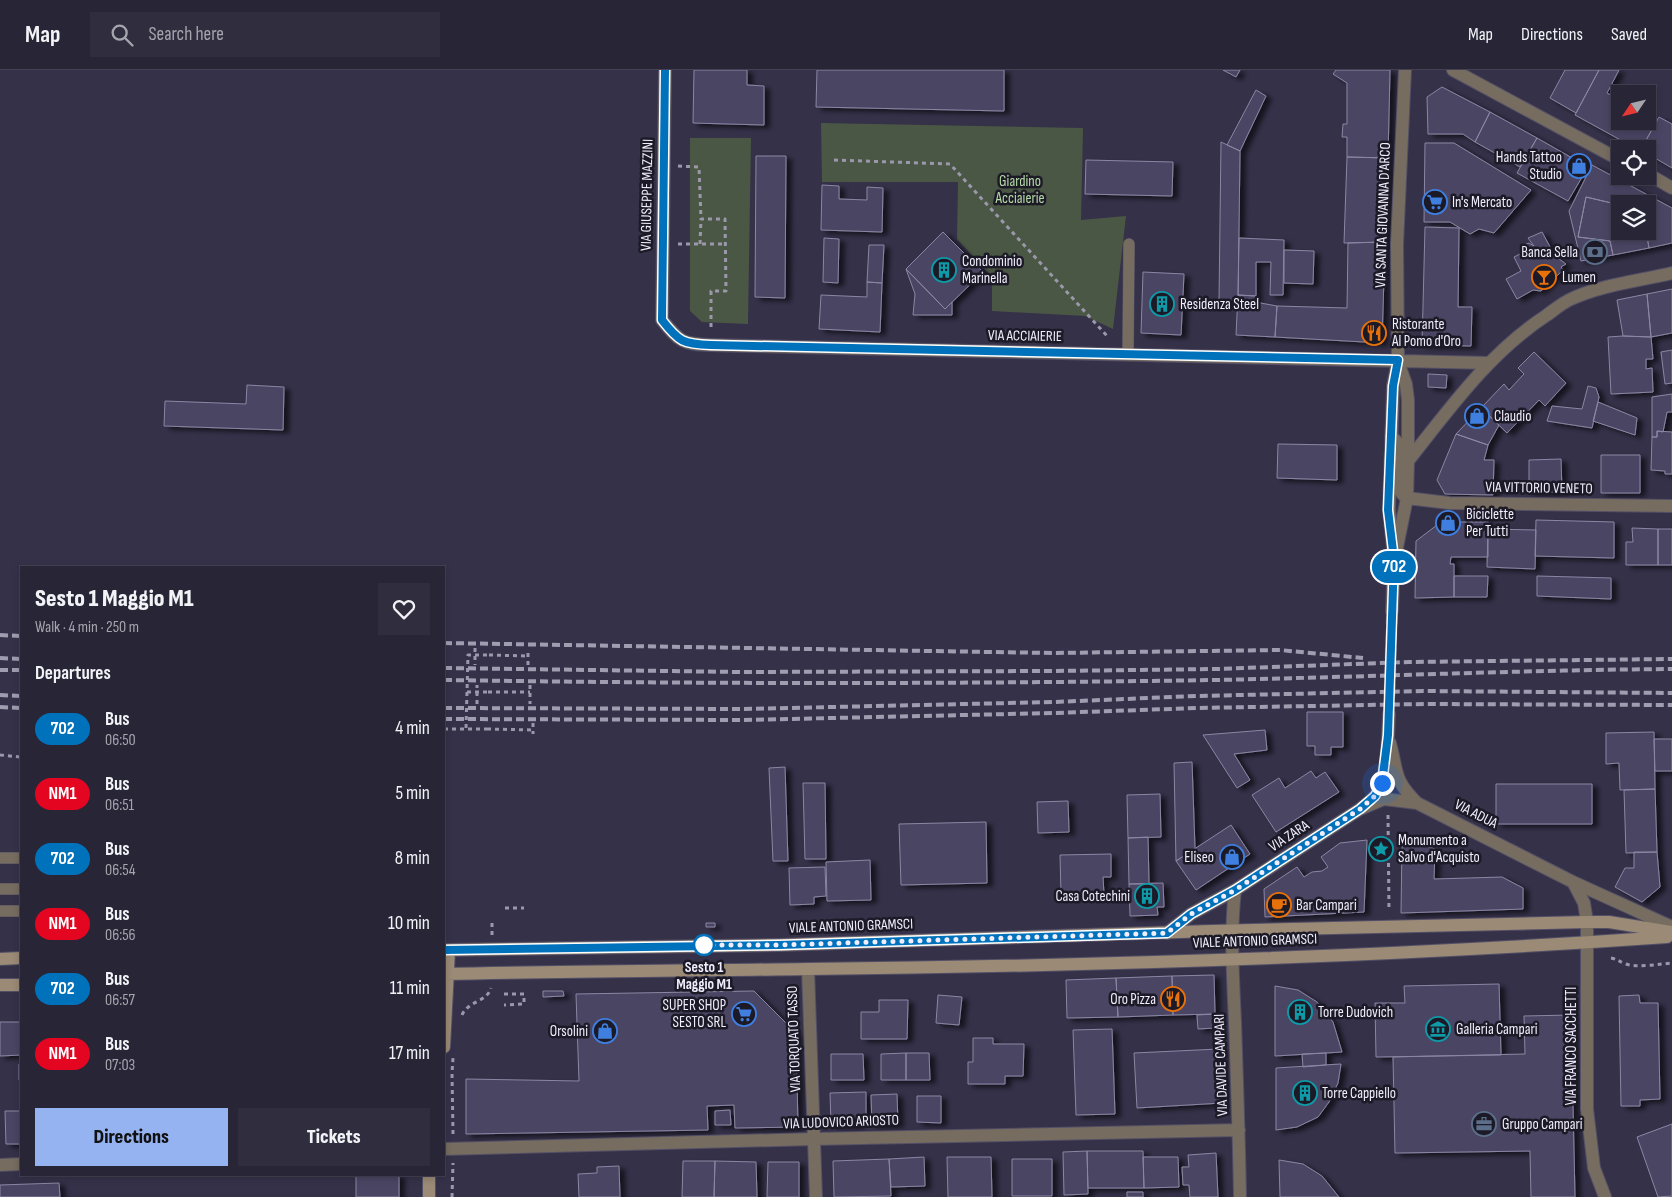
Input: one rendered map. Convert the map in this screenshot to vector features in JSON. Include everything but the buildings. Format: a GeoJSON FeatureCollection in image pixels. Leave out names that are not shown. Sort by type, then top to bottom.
{"type":"FeatureCollection","features":[{"type":"Feature","properties":{"kind":"main road","name":"VIALE ANTONIO GRAMSCI"},"geometry":{"type":"LineString","coordinates":[[1672,932],[1609,922],[1587,922],[779,945],[446,950],[446,974],[808,969],[1233,959],[1672,936]]}},
{"type":"Feature","properties":{"kind":"main road"},"geometry":{"type":"LineString","coordinates":[[0,959],[20,958]]}},
{"type":"Feature","properties":{"kind":"main road"},"geometry":{"type":"LineString","coordinates":[[446,974],[449,1050]]}},
{"type":"Feature","properties":{"kind":"main road"},"geometry":{"type":"LineString","coordinates":[[0,985],[20,985]]}},
{"type":"Feature","properties":{"kind":"main road"},"geometry":{"type":"LineString","coordinates":[[429,1176],[429,1197]]}},
{"type":"Feature","properties":{"kind":"street","name":"VIA GIUSEPPE MAZZINI"},"geometry":{"type":"LineString","coordinates":[[662,320],[665,70]]}},
{"type":"Feature","properties":{"kind":"street","name":"VIA SANTA GIOVANNA D'ARCO"},"geometry":{"type":"LineString","coordinates":[[1398,360],[1397,244],[1405,70]]}},
{"type":"Feature","properties":{"kind":"street"},"geometry":{"type":"LineString","coordinates":[[1453,70],[1611,155]]}},
{"type":"Feature","properties":{"kind":"street"},"geometry":{"type":"LineString","coordinates":[[1656,179],[1672,188]]}},
{"type":"Feature","properties":{"kind":"street"},"geometry":{"type":"LineString","coordinates":[[1408,461],[1489,363],[1524,330],[1568,301],[1592,291],[1672,273]]}},
{"type":"Feature","properties":{"kind":"street","name":"VIA ACCIAIERIE"},"geometry":{"type":"LineString","coordinates":[[662,320],[677,339],[694,344],[711,345],[1489,363]]}},
{"type":"Feature","properties":{"kind":"street"},"geometry":{"type":"LineString","coordinates":[[1392,611],[1394,559],[1388,510],[1393,386],[1398,360]]}},
{"type":"Feature","properties":{"kind":"street"},"geometry":{"type":"LineString","coordinates":[[1394,559],[1407,498],[1408,461],[1408,400],[1406,384],[1398,360]]}},
{"type":"Feature","properties":{"kind":"street"},"geometry":{"type":"LineString","coordinates":[[1390,436],[1398,444],[1399,449],[1397,485],[1401,494],[1407,498]]}},
{"type":"Feature","properties":{"kind":"street","name":"VIA VITTORIO VENETO"},"geometry":{"type":"LineString","coordinates":[[1407,498],[1449,503],[1672,506]]}},
{"type":"Feature","properties":{"kind":"street"},"geometry":{"type":"LineString","coordinates":[[1360,809],[1375,796],[1382,783],[1389,714]]}},
{"type":"Feature","properties":{"kind":"street"},"geometry":{"type":"LineString","coordinates":[[1388,735],[1395,771],[1400,782],[1417,803]]}},
{"type":"Feature","properties":{"kind":"street","name":"VIA ADUA"},"geometry":{"type":"LineString","coordinates":[[1360,809],[1384,799],[1417,803],[1573,882],[1672,927]]}},
{"type":"Feature","properties":{"kind":"street","name":"VIA ZARA"},"geometry":{"type":"LineString","coordinates":[[1167,933],[1191,914],[1235,890],[1360,809]]}},
{"type":"Feature","properties":{"kind":"street"},"geometry":{"type":"LineString","coordinates":[[1573,882],[1584,903],[1587,922]]}},
{"type":"Feature","properties":{"kind":"street"},"geometry":{"type":"LineString","coordinates":[[1232,932],[1235,890]]}},
{"type":"Feature","properties":{"kind":"street","name":"VIA FRANCO SACCHETTI"},"geometry":{"type":"LineString","coordinates":[[1587,922],[1587,1109],[1594,1168],[1605,1197]]}},
{"type":"Feature","properties":{"kind":"street","name":"VIA DAVIDE CAMPARI"},"geometry":{"type":"LineString","coordinates":[[1232,932],[1240,1197]]}},
{"type":"Feature","properties":{"kind":"street","name":"VIA TORQUATO TASSO"},"geometry":{"type":"LineString","coordinates":[[808,969],[816,1197]]}},
{"type":"Feature","properties":{"kind":"street","name":"VIA LUDOVICO ARIOSTO"},"geometry":{"type":"LineString","coordinates":[[448,1149],[1239,1130]]}},
{"type":"Feature","properties":{"kind":"street"},"geometry":{"type":"LineString","coordinates":[[0,1164],[20,1164]]}},
{"type":"Feature","properties":{"kind":"lane"},"geometry":{"type":"LineString","coordinates":[[1128,355],[1129,244]]}},
{"type":"Feature","properties":{"kind":"lane"},"geometry":{"type":"LineString","coordinates":[[0,858],[20,858]]}},
{"type":"Feature","properties":{"kind":"lane"},"geometry":{"type":"LineString","coordinates":[[0,889],[20,889]]}},
{"type":"Feature","properties":{"kind":"lane"},"geometry":{"type":"LineString","coordinates":[[0,911],[20,911]]}},
{"type":"Feature","properties":{"kind":"path"},"geometry":{"type":"LineString","coordinates":[[834,160],[950,164],[1108,337]]}},
{"type":"Feature","properties":{"kind":"path"},"geometry":{"type":"LineString","coordinates":[[663,165],[699,167],[700,244]]}},
{"type":"Feature","properties":{"kind":"path"},"geometry":{"type":"LineString","coordinates":[[701,219],[725,218],[726,291],[711,291],[711,345]]}},
{"type":"Feature","properties":{"kind":"path"},"geometry":{"type":"LineString","coordinates":[[662,244],[725,244]]}},
{"type":"Feature","properties":{"kind":"path"},"geometry":{"type":"LineString","coordinates":[[475,648],[476,665]]}},
{"type":"Feature","properties":{"kind":"path"},"geometry":{"type":"LineString","coordinates":[[528,649],[528,665]]}},
{"type":"Feature","properties":{"kind":"path"},"geometry":{"type":"LineString","coordinates":[[466,728],[468,654],[528,656]]}},
{"type":"Feature","properties":{"kind":"path"},"geometry":{"type":"LineString","coordinates":[[477,684],[477,704]]}},
{"type":"Feature","properties":{"kind":"path"},"geometry":{"type":"LineString","coordinates":[[530,685],[530,704]]}},
{"type":"Feature","properties":{"kind":"path"},"geometry":{"type":"LineString","coordinates":[[467,692],[530,692]]}},
{"type":"Feature","properties":{"kind":"path"},"geometry":{"type":"LineString","coordinates":[[445,729],[487,728],[533,732],[533,723]]}},
{"type":"Feature","properties":{"kind":"path"},"geometry":{"type":"LineString","coordinates":[[0,755],[20,756]]}},
{"type":"Feature","properties":{"kind":"path"},"geometry":{"type":"LineString","coordinates":[[1389,799],[1387,840],[1389,927]]}},
{"type":"Feature","properties":{"kind":"path"},"geometry":{"type":"LineString","coordinates":[[505,908],[524,908]]}},
{"type":"Feature","properties":{"kind":"path"},"geometry":{"type":"LineString","coordinates":[[461,1024],[465,1009],[486,997],[490,993],[491,988]]}},
{"type":"Feature","properties":{"kind":"path"},"geometry":{"type":"LineString","coordinates":[[504,994],[524,994],[524,1004],[504,1005]]}},
{"type":"Feature","properties":{"kind":"path"},"geometry":{"type":"LineString","coordinates":[[449,1050],[452,1073],[448,1149],[452,1197]]}},
{"type":"Feature","properties":{"kind":"green space","name":"Giardino Acciaierie"},"geometry":{"type":"Polygon","coordinates":[[[821,123],[1083,128],[1081,220],[1126,216],[1113,329],[1085,316],[992,311],[992,277],[957,239],[958,182],[822,182],[821,123]]]}},
{"type":"Feature","properties":{"kind":"green space"},"geometry":{"type":"Polygon","coordinates":[[[690,138],[751,138],[748,324],[702,322],[690,311],[690,138]]]}},
{"type":"Feature","properties":{"kind":"tunnel"},"geometry":{"type":"LineString","coordinates":[[1389,714],[1392,611]]}},
{"type":"Feature","properties":{"kind":"railway"},"geometry":{"type":"LineString","coordinates":[[0,635],[20,636]]}},
{"type":"Feature","properties":{"kind":"railway"},"geometry":{"type":"LineString","coordinates":[[445,643],[1052,653],[1280,650],[1363,658]]}},
{"type":"Feature","properties":{"kind":"railway"},"geometry":{"type":"LineString","coordinates":[[0,658],[20,659]]}},
{"type":"Feature","properties":{"kind":"railway"},"geometry":{"type":"LineString","coordinates":[[445,668],[740,672],[1053,671],[1217,669],[1409,662],[1672,659]]}},
{"type":"Feature","properties":{"kind":"railway"},"geometry":{"type":"LineString","coordinates":[[445,680],[733,683],[1022,682],[1215,680],[1672,669]]}},
{"type":"Feature","properties":{"kind":"railway"},"geometry":{"type":"LineString","coordinates":[[0,670],[20,670]]}},
{"type":"Feature","properties":{"kind":"railway"},"geometry":{"type":"LineString","coordinates":[[445,708],[744,709],[1423,691],[1672,693]]}},
{"type":"Feature","properties":{"kind":"railway"},"geometry":{"type":"LineString","coordinates":[[0,695],[20,696]]}},
{"type":"Feature","properties":{"kind":"railway"},"geometry":{"type":"LineString","coordinates":[[445,719],[744,720],[1425,704],[1672,705]]}},
{"type":"Feature","properties":{"kind":"railway"},"geometry":{"type":"LineString","coordinates":[[0,707],[20,708]]}},
{"type":"Feature","properties":{"kind":"bus line","name":"702"},"geometry":{"type":"LineString","coordinates":[[445,950],[779,945],[1167,933],[1191,914],[1235,890],[1360,809],[1375,796],[1382,783],[1388,735],[1394,559],[1388,510],[1390,436],[1393,386],[1398,360],[711,345],[694,344],[677,339],[662,320],[665,70]]}},
{"type":"Feature","properties":{"kind":"place","name":"Hands Tattoo Studio"},"geometry":{"type":"Point","coordinates":[1579,166]}},
{"type":"Feature","properties":{"kind":"place","name":"In's Mercato"},"geometry":{"type":"Point","coordinates":[1435,202]}},
{"type":"Feature","properties":{"kind":"place","name":"Banca Sella"},"geometry":{"type":"Point","coordinates":[1595,252]}},
{"type":"Feature","properties":{"kind":"place","name":"Condominio Marinella"},"geometry":{"type":"Point","coordinates":[944,270]}},
{"type":"Feature","properties":{"kind":"place","name":"Lumen"},"geometry":{"type":"Point","coordinates":[1544,277]}},
{"type":"Feature","properties":{"kind":"place","name":"Residenza Steel"},"geometry":{"type":"Point","coordinates":[1162,304]}},
{"type":"Feature","properties":{"kind":"place","name":"Ristorante Al Pomo d'Oro"},"geometry":{"type":"Point","coordinates":[1374,333]}},
{"type":"Feature","properties":{"kind":"place","name":"Claudio"},"geometry":{"type":"Point","coordinates":[1477,416]}},
{"type":"Feature","properties":{"kind":"place","name":"Biciclette Per Tutti"},"geometry":{"type":"Point","coordinates":[1448,523]}},
{"type":"Feature","properties":{"kind":"place","name":"Monumento a Salvo d'Acquisto"},"geometry":{"type":"Point","coordinates":[1381,849]}},
{"type":"Feature","properties":{"kind":"place","name":"Eliseo"},"geometry":{"type":"Point","coordinates":[1232,857]}},
{"type":"Feature","properties":{"kind":"place","name":"Casa Cotechini"},"geometry":{"type":"Point","coordinates":[1147,896]}},
{"type":"Feature","properties":{"kind":"place","name":"Bar Campari"},"geometry":{"type":"Point","coordinates":[1279,905]}},
{"type":"Feature","properties":{"kind":"place","name":"Sesto 1 Maggio M1"},"geometry":{"type":"Point","coordinates":[704,945]}},
{"type":"Feature","properties":{"kind":"place","name":"Oro Pizza"},"geometry":{"type":"Point","coordinates":[1173,999]}},
{"type":"Feature","properties":{"kind":"place","name":"Torre Dudovich"},"geometry":{"type":"Point","coordinates":[1300,1012]}},
{"type":"Feature","properties":{"kind":"place","name":"SUPER SHOP SESTO SRL"},"geometry":{"type":"Point","coordinates":[744,1014]}},
{"type":"Feature","properties":{"kind":"place","name":"Galleria Campari"},"geometry":{"type":"Point","coordinates":[1438,1029]}},
{"type":"Feature","properties":{"kind":"place","name":"Orsolini"},"geometry":{"type":"Point","coordinates":[605,1031]}},
{"type":"Feature","properties":{"kind":"place","name":"Torre Cappiello"},"geometry":{"type":"Point","coordinates":[1305,1093]}},
{"type":"Feature","properties":{"kind":"place","name":"Gruppo Campari"},"geometry":{"type":"Point","coordinates":[1484,1124]}},
{"type":"Feature","properties":{"kind":"route"},"geometry":{"type":"LineString","coordinates":[[704,945],[779,945],[1167,933],[1191,914],[1235,890],[1360,809],[1375,796],[1382,783]]}}]}
